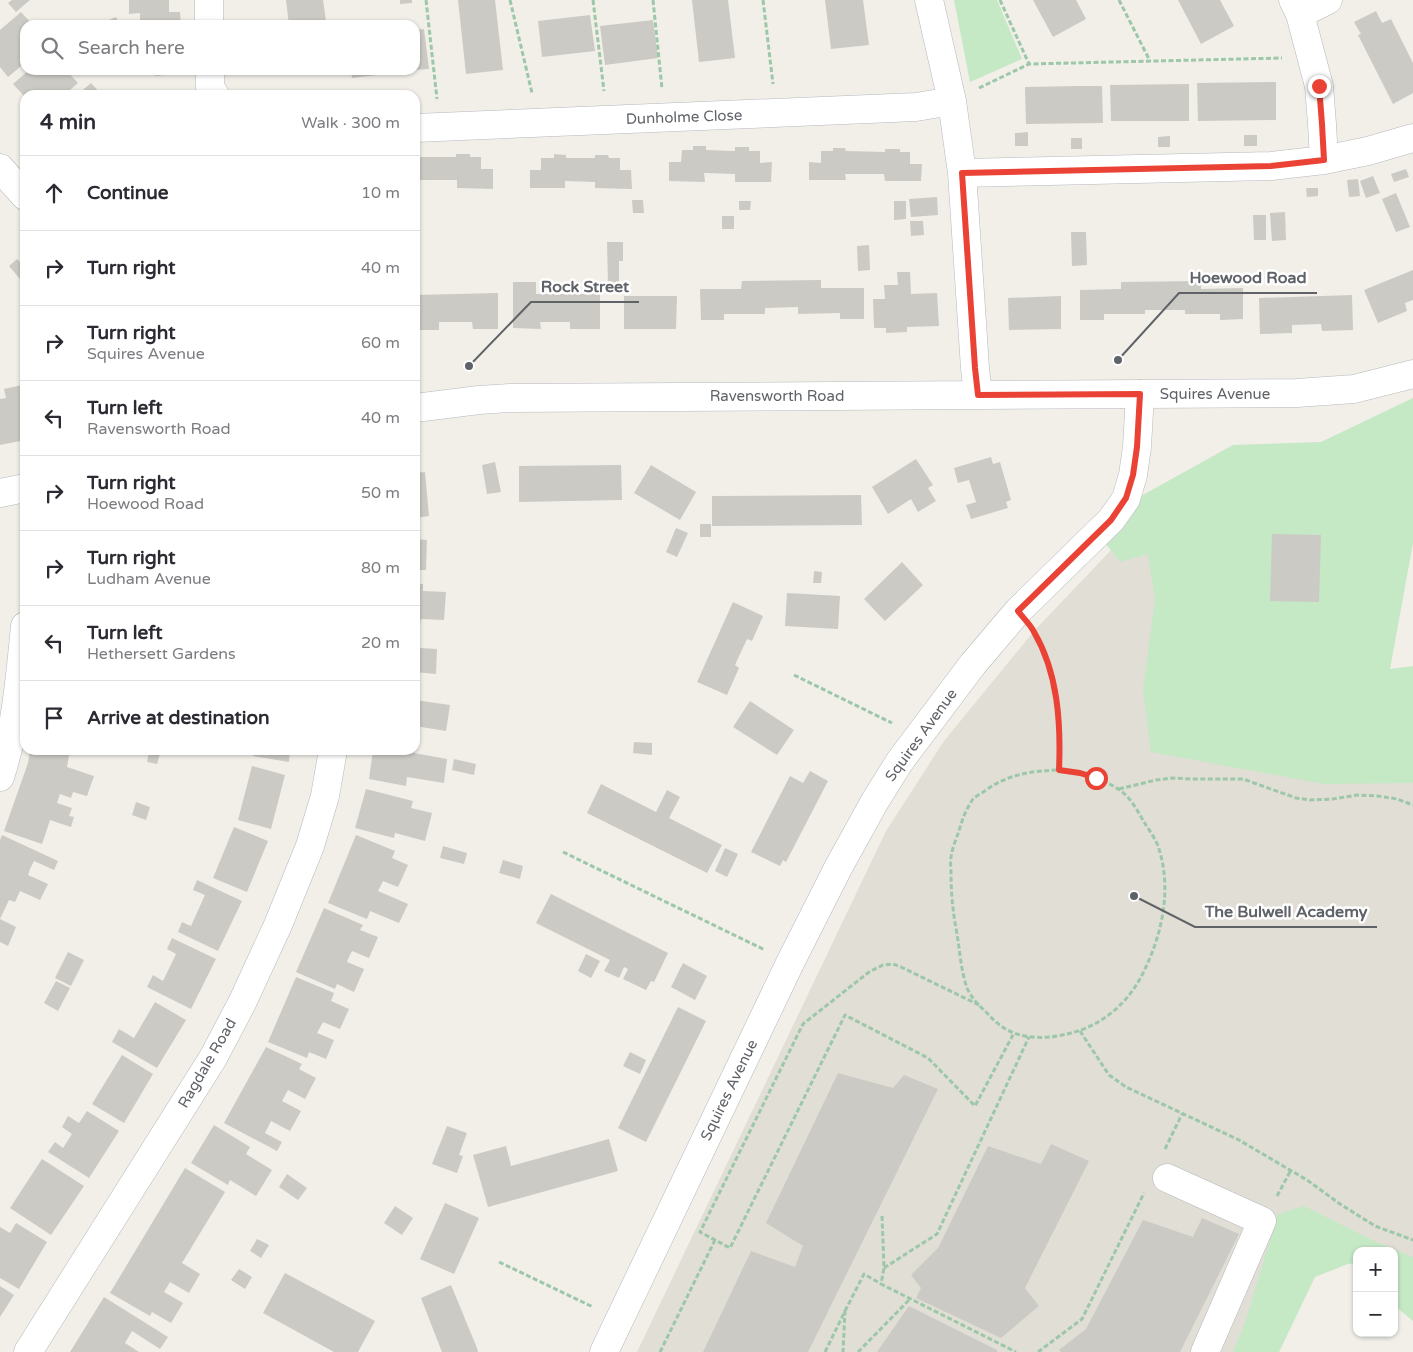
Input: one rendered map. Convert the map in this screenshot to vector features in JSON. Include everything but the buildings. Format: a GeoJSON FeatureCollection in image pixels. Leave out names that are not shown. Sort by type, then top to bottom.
{"type":"FeatureCollection","features":[{"type":"Feature","properties":{"kind":"street"},"geometry":{"type":"LineString","coordinates":[[209,0],[209,20]]}},
{"type":"Feature","properties":{"kind":"street"},"geometry":{"type":"LineString","coordinates":[[929,0],[952,101],[962,173],[978,395]]}},
{"type":"Feature","properties":{"kind":"street"},"geometry":{"type":"LineString","coordinates":[[1324,160],[1319,86],[1297,7],[1328,0]]}},
{"type":"Feature","properties":{"kind":"street"},"geometry":{"type":"LineString","coordinates":[[210,75],[211,90]]}},
{"type":"Feature","properties":{"kind":"street","name":"Dunholme Close"},"geometry":{"type":"LineString","coordinates":[[428,127],[916,107],[952,101]]}},
{"type":"Feature","properties":{"kind":"street"},"geometry":{"type":"LineString","coordinates":[[962,173],[1271,166],[1324,160],[1368,151],[1413,138]]}},
{"type":"Feature","properties":{"kind":"street"},"geometry":{"type":"LineString","coordinates":[[0,168],[20,190]]}},
{"type":"Feature","properties":{"kind":"street","name":"Squires Avenue"},"geometry":{"type":"LineString","coordinates":[[604,1352],[790,962],[875,801],[900,761],[973,664],[1018,611],[1111,520],[1126,498],[1133,475],[1137,447],[1140,394],[1297,393],[1354,389],[1413,374]]}},
{"type":"Feature","properties":{"kind":"street","name":"Ravensworth Road"},"geometry":{"type":"LineString","coordinates":[[420,407],[510,398],[1140,394]]}},
{"type":"Feature","properties":{"kind":"street"},"geometry":{"type":"LineString","coordinates":[[0,493],[20,489]]}},
{"type":"Feature","properties":{"kind":"street"},"geometry":{"type":"LineString","coordinates":[[0,777],[17,708],[20,677]]}},
{"type":"Feature","properties":{"kind":"street","name":"Ragdale Road"},"geometry":{"type":"LineString","coordinates":[[28,1352],[213,1058],[242,1003],[278,926],[310,846],[325,796],[332,755]]}},
{"type":"Feature","properties":{"kind":"street"},"geometry":{"type":"LineString","coordinates":[[1157,1181],[1262,1221],[1205,1352]]}},
{"type":"Feature","properties":{"kind":"path"},"geometry":{"type":"LineString","coordinates":[[426,0],[428,127]]}},
{"type":"Feature","properties":{"kind":"path"},"geometry":{"type":"LineString","coordinates":[[510,0],[540,123]]}},
{"type":"Feature","properties":{"kind":"path"},"geometry":{"type":"LineString","coordinates":[[593,0],[607,120]]}},
{"type":"Feature","properties":{"kind":"path"},"geometry":{"type":"LineString","coordinates":[[653,0],[663,91],[659,118]]}},
{"type":"Feature","properties":{"kind":"path"},"geometry":{"type":"LineString","coordinates":[[763,0],[777,113]]}},
{"type":"Feature","properties":{"kind":"path"},"geometry":{"type":"LineString","coordinates":[[1000,0],[1029,64]]}},
{"type":"Feature","properties":{"kind":"path"},"geometry":{"type":"LineString","coordinates":[[1118,0],[1150,61]]}},
{"type":"Feature","properties":{"kind":"path"},"geometry":{"type":"LineString","coordinates":[[952,101],[1029,64],[1310,57]]}},
{"type":"Feature","properties":{"kind":"path"},"geometry":{"type":"LineString","coordinates":[[1018,611],[1034,631],[1050,672],[1056,696],[1058,716],[1059,770]]}},
{"type":"Feature","properties":{"kind":"path"},"geometry":{"type":"LineString","coordinates":[[794,675],[919,736]]}},
{"type":"Feature","properties":{"kind":"path"},"geometry":{"type":"LineString","coordinates":[[1059,770],[1080,773],[1096,778],[1119,789],[1135,806],[1159,847],[1164,872],[1165,894],[1162,920],[1152,956],[1137,985],[1127,999],[1113,1012],[1080,1031],[1059,1037],[1029,1037],[1014,1033],[1001,1026],[979,1005],[968,990],[952,908],[951,857],[964,815],[974,798],[994,784],[1019,774],[1059,770]]}},
{"type":"Feature","properties":{"kind":"path"},"geometry":{"type":"LineString","coordinates":[[1119,789],[1172,778],[1242,779],[1296,798],[1310,800],[1357,795],[1378,796],[1397,799],[1413,805]]}},
{"type":"Feature","properties":{"kind":"path"},"geometry":{"type":"LineString","coordinates":[[563,852],[768,952]]}},
{"type":"Feature","properties":{"kind":"path"},"geometry":{"type":"LineString","coordinates":[[979,1005],[901,967],[893,964],[883,964],[869,972],[803,1024],[700,1232],[730,1248],[845,1015],[928,1058],[974,1106],[1014,1033]]}},
{"type":"Feature","properties":{"kind":"path"},"geometry":{"type":"LineString","coordinates":[[1080,1031],[1109,1075],[1126,1087],[1239,1140],[1308,1180],[1340,1204],[1375,1226],[1413,1240]]}},
{"type":"Feature","properties":{"kind":"path"},"geometry":{"type":"LineString","coordinates":[[884,1268],[937,1234],[1029,1037]]}},
{"type":"Feature","properties":{"kind":"path"},"geometry":{"type":"LineString","coordinates":[[1165,1149],[1182,1114]]}},
{"type":"Feature","properties":{"kind":"path"},"geometry":{"type":"LineString","coordinates":[[1274,1202],[1291,1170]]}},
{"type":"Feature","properties":{"kind":"path"},"geometry":{"type":"LineString","coordinates":[[1038,1352],[1082,1319],[1157,1181]]}},
{"type":"Feature","properties":{"kind":"path"},"geometry":{"type":"LineString","coordinates":[[882,1216],[884,1268],[882,1284]]}},
{"type":"Feature","properties":{"kind":"path"},"geometry":{"type":"LineString","coordinates":[[660,1352],[715,1240]]}},
{"type":"Feature","properties":{"kind":"path"},"geometry":{"type":"LineString","coordinates":[[499,1262],[620,1319]]}},
{"type":"Feature","properties":{"kind":"path"},"geometry":{"type":"LineString","coordinates":[[825,1352],[864,1274],[1006,1350],[1016,1352]]}},
{"type":"Feature","properties":{"kind":"path"},"geometry":{"type":"LineString","coordinates":[[858,1352],[910,1299]]}},
{"type":"Feature","properties":{"kind":"path"},"geometry":{"type":"LineString","coordinates":[[843,1352],[845,1311]]}},
{"type":"Feature","properties":{"kind":"shaded area"},"geometry":{"type":"Polygon","coordinates":[[[1176,499],[1413,759],[1413,1296],[1398,1260],[1398,1247],[1353,1247],[1353,1251],[1309,1247],[1260,1352],[637,1352],[886,831],[944,741],[1034,631],[1114,547],[1176,499]]]}},
{"type":"Feature","properties":{"kind":"green space"},"geometry":{"type":"Polygon","coordinates":[[[954,0],[997,0],[1022,59],[970,82],[954,0]]]}},
{"type":"Feature","properties":{"kind":"green space"},"geometry":{"type":"Polygon","coordinates":[[[1413,398],[1413,543],[1390,669],[1413,666],[1413,783],[1324,784],[1151,752],[1143,689],[1155,600],[1148,554],[1120,562],[1102,539],[1132,501],[1233,445],[1321,442],[1413,398]]]}},
{"type":"Feature","properties":{"kind":"green space"},"geometry":{"type":"Polygon","coordinates":[[[1304,1206],[1389,1247],[1353,1247],[1353,1263],[1315,1277],[1279,1352],[1233,1352],[1244,1326],[1278,1214],[1304,1206]]]}},
{"type":"Feature","properties":{"kind":"green space"},"geometry":{"type":"Polygon","coordinates":[[[1398,1251],[1413,1257],[1413,1321],[1398,1308],[1398,1251]]]}},
{"type":"Feature","properties":{"kind":"place","name":"Hoewood Road"},"geometry":{"type":"Point","coordinates":[1118,360]}},
{"type":"Feature","properties":{"kind":"place","name":"Rock Street"},"geometry":{"type":"Point","coordinates":[469,366]}},
{"type":"Feature","properties":{"kind":"place","name":"The Bulwell Academy"},"geometry":{"type":"Point","coordinates":[1134,896]}},
{"type":"Feature","properties":{"kind":"route"},"geometry":{"type":"LineString","coordinates":[[1096,778],[1080,773],[1059,770],[1058,716],[1056,696],[1050,672],[1034,631],[1018,611],[1111,520],[1126,498],[1133,475],[1137,447],[1140,394],[978,395],[962,173],[1271,166],[1324,160],[1319,86]]}}]}
